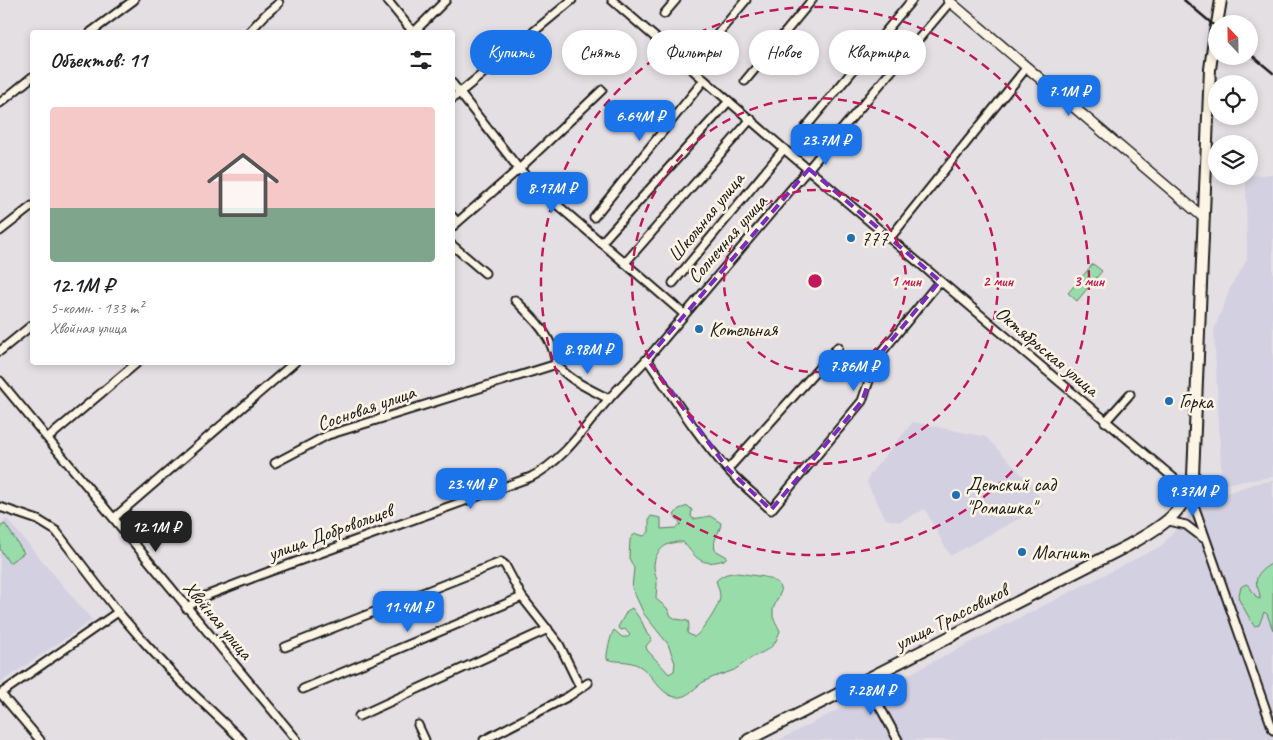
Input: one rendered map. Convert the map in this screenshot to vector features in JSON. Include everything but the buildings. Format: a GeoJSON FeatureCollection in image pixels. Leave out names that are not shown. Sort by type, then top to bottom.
{"type":"FeatureCollection","features":[{"type":"Feature","properties":{"kind":"main road"},"geometry":{"type":"LineString","coordinates":[[1218,15],[1221,0]]}},
{"type":"Feature","properties":{"kind":"main road"},"geometry":{"type":"LineString","coordinates":[[1169,521],[1182,504],[1193,476],[1194,405],[1211,65]]}},
{"type":"Feature","properties":{"kind":"main road","name":"улица Трассовиков"},"geometry":{"type":"LineString","coordinates":[[748,740],[1129,545],[1169,521]]}},
{"type":"Feature","properties":{"kind":"street"},"geometry":{"type":"LineString","coordinates":[[94,30],[134,0]]}},
{"type":"Feature","properties":{"kind":"street"},"geometry":{"type":"LineString","coordinates":[[387,0],[412,30]]}},
{"type":"Feature","properties":{"kind":"street"},"geometry":{"type":"LineString","coordinates":[[416,30],[446,0]]}},
{"type":"Feature","properties":{"kind":"street"},"geometry":{"type":"LineString","coordinates":[[455,96],[572,0]]}},
{"type":"Feature","properties":{"kind":"street","name":"Октябрьская улица"},"geometry":{"type":"LineString","coordinates":[[612,0],[784,149],[1188,492]]}},
{"type":"Feature","properties":{"kind":"street"},"geometry":{"type":"LineString","coordinates":[[664,14],[676,0]]}},
{"type":"Feature","properties":{"kind":"street"},"geometry":{"type":"LineString","coordinates":[[721,30],[746,0]]}},
{"type":"Feature","properties":{"kind":"street"},"geometry":{"type":"LineString","coordinates":[[745,81],[812,0]]}},
{"type":"Feature","properties":{"kind":"street"},"geometry":{"type":"LineString","coordinates":[[805,128],[912,0]]}},
{"type":"Feature","properties":{"kind":"street"},"geometry":{"type":"LineString","coordinates":[[949,1],[1204,218]]}},
{"type":"Feature","properties":{"kind":"street","name":"Солнечная улица"},"geometry":{"type":"LineString","coordinates":[[684,314],[809,169],[949,1]]}},
{"type":"Feature","properties":{"kind":"street"},"geometry":{"type":"LineString","coordinates":[[251,30],[266,13],[279,3]]}},
{"type":"Feature","properties":{"kind":"street"},"geometry":{"type":"LineString","coordinates":[[890,238],[1027,67]]}},
{"type":"Feature","properties":{"kind":"street"},"geometry":{"type":"LineString","coordinates":[[0,103],[30,79]]}},
{"type":"Feature","properties":{"kind":"street"},"geometry":{"type":"LineString","coordinates":[[594,217],[704,80]]}},
{"type":"Feature","properties":{"kind":"street"},"geometry":{"type":"LineString","coordinates":[[455,86],[519,169],[547,196],[684,314]]}},
{"type":"Feature","properties":{"kind":"street"},"geometry":{"type":"LineString","coordinates":[[455,221],[519,169],[602,90]]}},
{"type":"Feature","properties":{"kind":"street"},"geometry":{"type":"LineString","coordinates":[[601,243],[729,101]]}},
{"type":"Feature","properties":{"kind":"street"},"geometry":{"type":"LineString","coordinates":[[625,264],[751,119]]}},
{"type":"Feature","properties":{"kind":"street","name":"Школьная улица"},"geometry":{"type":"LineString","coordinates":[[673,283],[784,149]]}},
{"type":"Feature","properties":{"kind":"street"},"geometry":{"type":"LineString","coordinates":[[0,231],[30,208]]}},
{"type":"Feature","properties":{"kind":"street"},"geometry":{"type":"LineString","coordinates":[[455,248],[485,273]]}},
{"type":"Feature","properties":{"kind":"street"},"geometry":{"type":"LineString","coordinates":[[647,359],[728,469],[771,510],[862,401],[877,358],[940,281]]}},
{"type":"Feature","properties":{"kind":"street"},"geometry":{"type":"LineString","coordinates":[[515,300],[546,335],[552,346],[557,364],[579,382],[609,399]]}},
{"type":"Feature","properties":{"kind":"street","name":"улица Добровольцев"},"geometry":{"type":"LineString","coordinates":[[186,608],[213,593],[537,474],[554,462],[647,359],[684,314]]}},
{"type":"Feature","properties":{"kind":"street"},"geometry":{"type":"LineString","coordinates":[[0,351],[30,327]]}},
{"type":"Feature","properties":{"kind":"street"},"geometry":{"type":"LineString","coordinates":[[728,469],[838,347]]}},
{"type":"Feature","properties":{"kind":"street","name":"Сосновая улица"},"geometry":{"type":"LineString","coordinates":[[275,463],[328,435],[557,364]]}},
{"type":"Feature","properties":{"kind":"street"},"geometry":{"type":"LineString","coordinates":[[48,438],[134,365]]}},
{"type":"Feature","properties":{"kind":"street"},"geometry":{"type":"LineString","coordinates":[[114,518],[292,365]]}},
{"type":"Feature","properties":{"kind":"street","name":"Хвойная улица"},"geometry":{"type":"LineString","coordinates":[[0,380],[186,608],[297,740]]}},
{"type":"Feature","properties":{"kind":"street"},"geometry":{"type":"LineString","coordinates":[[1105,422],[1130,394]]}},
{"type":"Feature","properties":{"kind":"street"},"geometry":{"type":"LineString","coordinates":[[1188,492],[1273,730]]}},
{"type":"Feature","properties":{"kind":"street"},"geometry":{"type":"LineString","coordinates":[[0,507],[38,520],[56,531],[118,612],[170,670],[242,740]]}},
{"type":"Feature","properties":{"kind":"street"},"geometry":{"type":"LineString","coordinates":[[1169,521],[1186,526],[1205,540]]}},
{"type":"Feature","properties":{"kind":"street"},"geometry":{"type":"LineString","coordinates":[[285,647],[501,562],[522,597],[559,644],[580,687]]}},
{"type":"Feature","properties":{"kind":"street"},"geometry":{"type":"LineString","coordinates":[[303,689],[522,597]]}},
{"type":"Feature","properties":{"kind":"street"},"geometry":{"type":"LineString","coordinates":[[40,740],[1,694],[118,612]]}},
{"type":"Feature","properties":{"kind":"street"},"geometry":{"type":"LineString","coordinates":[[360,716],[548,629]]}},
{"type":"Feature","properties":{"kind":"street"},"geometry":{"type":"LineString","coordinates":[[865,680],[898,740]]}},
{"type":"Feature","properties":{"kind":"street"},"geometry":{"type":"LineString","coordinates":[[484,740],[569,696],[588,683]]}},
{"type":"Feature","properties":{"kind":"street"},"geometry":{"type":"LineString","coordinates":[[418,725],[425,740]]}},
{"type":"Feature","properties":{"kind":"highlighted area"},"geometry":{"type":"Polygon","coordinates":[[[809,169],[940,281],[877,358],[862,401],[771,510],[728,469],[647,359],[809,169]]]}},
{"type":"Feature","properties":{"kind":"shaded area"},"geometry":{"type":"Polygon","coordinates":[[[1273,174],[1273,477],[1222,484],[1214,330],[1231,286],[1247,260],[1246,185],[1258,185],[1258,175],[1273,174]]]}},
{"type":"Feature","properties":{"kind":"shaded area","name":"Детский сад \"Ромашка\""},"geometry":{"type":"Polygon","coordinates":[[[913,422],[986,437],[1032,485],[1044,505],[950,556],[925,509],[899,522],[886,519],[867,483],[870,474],[913,422]]]}},
{"type":"Feature","properties":{"kind":"shaded area"},"geometry":{"type":"Polygon","coordinates":[[[1273,481],[1273,740],[779,740],[1161,546],[1202,501],[1257,483],[1273,481]]]}},
{"type":"Feature","properties":{"kind":"shaded area"},"geometry":{"type":"Polygon","coordinates":[[[7,519],[92,620],[0,683],[0,524],[7,519]]]}},
{"type":"Feature","properties":{"kind":"green space"},"geometry":{"type":"Polygon","coordinates":[[[1093,264],[1102,271],[1077,301],[1068,293],[1093,264]]]}},
{"type":"Feature","properties":{"kind":"green space"},"geometry":{"type":"Polygon","coordinates":[[[688,506],[692,510],[691,516],[693,519],[710,516],[721,523],[714,546],[715,550],[727,557],[716,562],[704,562],[696,557],[683,542],[667,545],[656,556],[654,569],[657,579],[656,599],[667,608],[671,616],[688,621],[687,633],[694,637],[717,607],[720,597],[716,581],[724,575],[732,573],[765,577],[778,583],[781,591],[773,609],[773,617],[780,631],[773,645],[768,649],[734,670],[701,683],[688,694],[675,697],[665,692],[641,667],[632,663],[607,659],[607,656],[614,630],[622,637],[630,635],[625,629],[621,630],[618,627],[627,611],[632,608],[652,639],[646,646],[647,650],[669,674],[674,671],[675,663],[668,644],[644,614],[632,588],[634,568],[629,558],[630,540],[636,534],[644,536],[649,532],[649,519],[651,516],[661,518],[661,529],[676,528],[681,524],[674,515],[679,509],[688,506]]]}},
{"type":"Feature","properties":{"kind":"green space"},"geometry":{"type":"Polygon","coordinates":[[[5,524],[24,553],[9,563],[0,549],[0,527],[5,524]]]}},
{"type":"Feature","properties":{"kind":"green space"},"geometry":{"type":"Polygon","coordinates":[[[1273,563],[1273,630],[1267,614],[1264,612],[1259,625],[1254,626],[1238,598],[1241,587],[1246,584],[1257,598],[1260,599],[1256,582],[1258,575],[1263,569],[1273,563]]]}},
{"type":"Feature","properties":{"kind":"railway"},"geometry":{"type":"LineString","coordinates":[[1184,0],[1208,20]]}},
{"type":"Feature","properties":{"kind":"railway"},"geometry":{"type":"LineString","coordinates":[[1258,60],[1273,73]]}},
{"type":"Feature","properties":{"kind":"place","name":"777"},"geometry":{"type":"Point","coordinates":[851,238]}},
{"type":"Feature","properties":{"kind":"place","name":"Котельная"},"geometry":{"type":"Point","coordinates":[699,329]}},
{"type":"Feature","properties":{"kind":"place","name":"Горка"},"geometry":{"type":"Point","coordinates":[1169,401]}},
{"type":"Feature","properties":{"kind":"place","name":"Детский сад \"Ромашка\""},"geometry":{"type":"Point","coordinates":[956,495]}},
{"type":"Feature","properties":{"kind":"place","name":"Магнит"},"geometry":{"type":"Point","coordinates":[1022,552]}}]}
